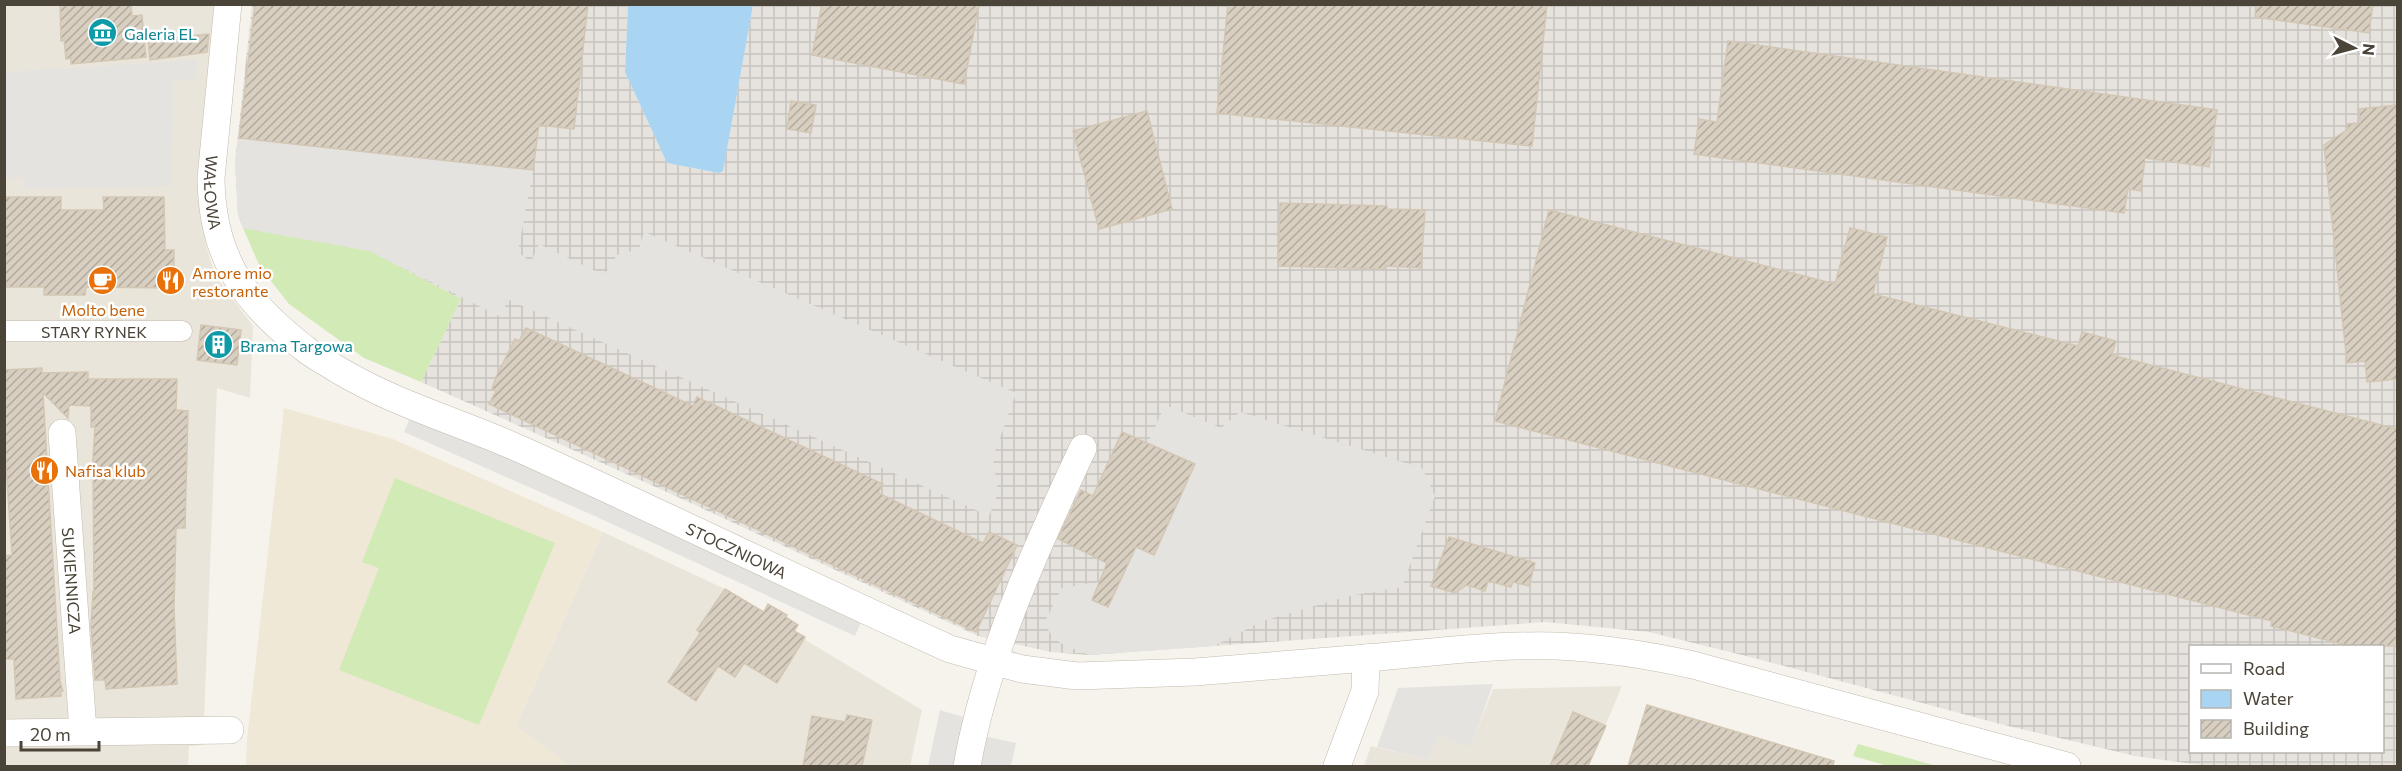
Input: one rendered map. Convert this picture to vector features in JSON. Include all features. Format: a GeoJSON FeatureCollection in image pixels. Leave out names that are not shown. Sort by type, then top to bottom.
{"type":"FeatureCollection","features":[{"type":"Feature","properties":{"kind":"street","name":"WAŁOWA"},"geometry":{"type":"LineString","coordinates":[[228,4],[213,151],[212,204],[222,249],[230,268],[249,297],[277,325]]}},
{"type":"Feature","properties":{"kind":"street","name":"STOCZNIOWA"},"geometry":{"type":"LineString","coordinates":[[277,325],[305,350],[389,398],[492,436],[908,631],[950,649],[995,663],[1041,673],[1077,676],[1366,662],[1515,646],[1557,646],[1636,654],[1692,665],[2067,766]]}},
{"type":"Feature","properties":{"kind":"street","name":"STARY RYNEK"},"geometry":{"type":"LineString","coordinates":[[4,331],[182,331]]}},
{"type":"Feature","properties":{"kind":"street","name":"SUKIENNICZA"},"geometry":{"type":"LineString","coordinates":[[62,433],[83,731]]}},
{"type":"Feature","properties":{"kind":"street"},"geometry":{"type":"LineString","coordinates":[[967,766],[976,722],[1013,606],[1032,557],[1083,448]]}},
{"type":"Feature","properties":{"kind":"street"},"geometry":{"type":"LineString","coordinates":[[1338,766],[1365,691],[1366,662]]}},
{"type":"Feature","properties":{"kind":"street"},"geometry":{"type":"LineString","coordinates":[[4,733],[230,730]]}},
{"type":"Feature","properties":{"kind":"shaded area"},"geometry":{"type":"Polygon","coordinates":[[[4,5],[221,5],[203,214],[206,245],[215,276],[253,326],[250,398],[217,388],[203,745],[189,746],[188,766],[5,766],[4,5]]]}},
{"type":"Feature","properties":{"kind":"shaded area"},"geometry":{"type":"Polygon","coordinates":[[[252,5],[628,5],[625,72],[667,163],[719,173],[723,170],[753,5],[2397,5],[2397,766],[2208,766],[2135,756],[2000,724],[1649,632],[1545,622],[1089,655],[1051,652],[978,636],[669,493],[421,382],[461,299],[370,251],[243,228],[238,216],[235,162],[252,5]]]}},
{"type":"Feature","properties":{"kind":"shaded area"},"geometry":{"type":"Polygon","coordinates":[[[197,60],[196,79],[173,81],[172,186],[25,189],[24,177],[5,179],[5,72],[197,60]]]}},
{"type":"Feature","properties":{"kind":"shaded area"},"geometry":{"type":"Polygon","coordinates":[[[239,138],[533,170],[518,252],[531,262],[539,244],[604,275],[617,255],[639,249],[644,232],[1016,393],[993,457],[998,493],[989,516],[509,300],[499,316],[370,251],[243,228],[238,216],[235,162],[239,138]]]}},
{"type":"Feature","properties":{"kind":"shaded area"},"geometry":{"type":"Polygon","coordinates":[[[1165,405],[1221,428],[1240,412],[1422,468],[1435,496],[1402,587],[1349,596],[1263,621],[1214,646],[1089,655],[1054,639],[1044,623],[1062,588],[1121,579],[1136,547],[1154,555],[1195,464],[1148,443],[1165,405]]]}},
{"type":"Feature","properties":{"kind":"shaded area"},"geometry":{"type":"Polygon","coordinates":[[[415,407],[866,611],[855,636],[599,518],[404,432],[415,407]]]}},
{"type":"Feature","properties":{"kind":"shaded area"},"geometry":{"type":"Polygon","coordinates":[[[284,408],[393,439],[603,532],[516,726],[570,766],[246,766],[284,408]]]}},
{"type":"Feature","properties":{"kind":"shaded area"},"geometry":{"type":"Polygon","coordinates":[[[603,532],[725,589],[763,612],[768,604],[787,615],[786,617],[798,625],[794,631],[805,637],[804,639],[922,710],[910,766],[570,766],[516,726],[603,532]]]}},
{"type":"Feature","properties":{"kind":"shaded area"},"geometry":{"type":"Polygon","coordinates":[[[1493,684],[1471,747],[1439,735],[1428,760],[1377,747],[1398,688],[1493,684]]]}},
{"type":"Feature","properties":{"kind":"shaded area"},"geometry":{"type":"Polygon","coordinates":[[[1622,686],[1588,766],[1364,766],[1371,746],[1428,760],[1439,734],[1471,746],[1493,689],[1622,686]]]}},
{"type":"Feature","properties":{"kind":"shaded area"},"geometry":{"type":"Polygon","coordinates":[[[940,710],[976,721],[974,734],[1016,743],[1011,766],[928,766],[940,710]]]}},
{"type":"Feature","properties":{"kind":"green space"},"geometry":{"type":"Polygon","coordinates":[[[243,228],[370,251],[461,299],[421,382],[364,358],[289,304],[260,267],[243,228]]]}},
{"type":"Feature","properties":{"kind":"green space"},"geometry":{"type":"Polygon","coordinates":[[[395,478],[555,543],[479,725],[339,670],[379,568],[362,562],[395,478]]]}},
{"type":"Feature","properties":{"kind":"green space"},"geometry":{"type":"Polygon","coordinates":[[[1858,744],[1937,766],[1888,766],[1853,756],[1858,744]]]}},
{"type":"Feature","properties":{"kind":"water"},"geometry":{"type":"Polygon","coordinates":[[[628,5],[753,5],[723,171],[719,173],[667,163],[625,72],[628,5]]]}},
{"type":"Feature","properties":{"kind":"building","name":"Galeria EL"},"geometry":{"type":"Polygon","coordinates":[[[60,4],[131,4],[132,16],[142,15],[146,57],[71,64],[71,58],[66,59],[64,40],[61,41],[60,4]]]}},
{"type":"Feature","properties":{"kind":"building"},"geometry":{"type":"Polygon","coordinates":[[[255,4],[588,4],[574,129],[539,125],[533,170],[239,138],[255,4]]]}},
{"type":"Feature","properties":{"kind":"building"},"geometry":{"type":"Polygon","coordinates":[[[822,4],[979,4],[964,84],[812,55],[822,4]]]}},
{"type":"Feature","properties":{"kind":"building"},"geometry":{"type":"Polygon","coordinates":[[[1228,4],[1547,4],[1532,146],[1217,113],[1228,4]]]}},
{"type":"Feature","properties":{"kind":"building"},"geometry":{"type":"Polygon","coordinates":[[[2256,4],[2373,4],[2369,33],[2255,17],[2256,4]]]}},
{"type":"Feature","properties":{"kind":"building"},"geometry":{"type":"Polygon","coordinates":[[[209,34],[207,52],[150,60],[148,40],[209,34]]]}},
{"type":"Feature","properties":{"kind":"building"},"geometry":{"type":"Polygon","coordinates":[[[1728,41],[2217,110],[2209,167],[2145,158],[2141,191],[2128,189],[2124,213],[1694,154],[1699,119],[1717,122],[1728,41]]]}},
{"type":"Feature","properties":{"kind":"building"},"geometry":{"type":"Polygon","coordinates":[[[791,101],[816,105],[811,133],[787,129],[791,101]]]}},
{"type":"Feature","properties":{"kind":"building"},"geometry":{"type":"Polygon","coordinates":[[[2397,105],[2397,379],[2367,382],[2365,361],[2347,363],[2324,145],[2348,129],[2347,124],[2360,123],[2359,109],[2397,105]]]}},
{"type":"Feature","properties":{"kind":"building"},"geometry":{"type":"Polygon","coordinates":[[[1147,111],[1172,209],[1099,229],[1073,131],[1147,111]]]}},
{"type":"Feature","properties":{"kind":"building"},"geometry":{"type":"Polygon","coordinates":[[[4,197],[61,197],[61,210],[104,210],[103,197],[164,197],[165,250],[174,250],[174,288],[86,287],[85,295],[44,295],[44,287],[4,287],[4,197]]]}},
{"type":"Feature","properties":{"kind":"building"},"geometry":{"type":"Polygon","coordinates":[[[1280,203],[1387,206],[1387,209],[1425,210],[1421,268],[1278,266],[1280,203]]]}},
{"type":"Feature","properties":{"kind":"building"},"geometry":{"type":"Polygon","coordinates":[[[1549,210],[1835,284],[1850,228],[1887,237],[1873,294],[2078,346],[2082,332],[2116,341],[2112,355],[2397,429],[2397,646],[2346,645],[2271,626],[2272,621],[1495,421],[1549,210]]]}},
{"type":"Feature","properties":{"kind":"building","name":"Brama Targowa"},"geometry":{"type":"Polygon","coordinates":[[[201,325],[241,330],[237,365],[197,360],[201,325]]]}},
{"type":"Feature","properties":{"kind":"building"},"geometry":{"type":"Polygon","coordinates":[[[526,328],[693,406],[697,397],[883,484],[878,493],[983,543],[989,532],[1017,545],[976,632],[489,404],[496,391],[492,389],[496,377],[515,339],[519,341],[526,328]]]}},
{"type":"Feature","properties":{"kind":"building"},"geometry":{"type":"Polygon","coordinates":[[[42,368],[42,373],[88,372],[88,379],[177,379],[176,410],[188,411],[185,528],[176,528],[174,607],[177,684],[106,689],[105,680],[95,680],[91,626],[94,593],[93,459],[95,427],[91,427],[91,406],[69,405],[68,418],[43,393],[60,681],[63,691],[61,691],[61,696],[16,699],[14,659],[4,659],[4,556],[12,555],[4,436],[4,370],[42,368]]]}},
{"type":"Feature","properties":{"kind":"building"},"geometry":{"type":"Polygon","coordinates":[[[1122,432],[1195,464],[1154,555],[1136,547],[1108,607],[1092,600],[1107,563],[1058,539],[1081,490],[1093,496],[1122,432]]]}},
{"type":"Feature","properties":{"kind":"building"},"geometry":{"type":"Polygon","coordinates":[[[1449,537],[1535,563],[1529,586],[1513,582],[1511,587],[1488,581],[1485,591],[1467,585],[1455,593],[1431,586],[1449,537]]]}},
{"type":"Feature","properties":{"kind":"building"},"geometry":{"type":"Polygon","coordinates":[[[725,589],[764,612],[768,604],[787,615],[786,617],[798,625],[794,631],[805,637],[777,683],[744,663],[735,677],[718,666],[696,701],[668,682],[700,633],[697,630],[725,589]]]}},
{"type":"Feature","properties":{"kind":"building"},"geometry":{"type":"Polygon","coordinates":[[[1647,705],[1834,761],[1833,766],[1628,766],[1647,705]]]}},
{"type":"Feature","properties":{"kind":"building"},"geometry":{"type":"Polygon","coordinates":[[[1573,712],[1606,726],[1588,766],[1550,766],[1573,712]]]}},
{"type":"Feature","properties":{"kind":"building"},"geometry":{"type":"Polygon","coordinates":[[[847,715],[872,720],[862,766],[803,766],[812,716],[845,722],[847,715]]]}},
{"type":"Feature","properties":{"kind":"place","name":"Galeria EL"},"geometry":{"type":"Point","coordinates":[103,33]}},
{"type":"Feature","properties":{"kind":"place","name":"Molto bene"},"geometry":{"type":"Point","coordinates":[103,281]}},
{"type":"Feature","properties":{"kind":"place","name":"Amore mio restorante"},"geometry":{"type":"Point","coordinates":[171,281]}},
{"type":"Feature","properties":{"kind":"place","name":"Brama Targowa"},"geometry":{"type":"Point","coordinates":[219,345]}},
{"type":"Feature","properties":{"kind":"place","name":"Nafisa klub"},"geometry":{"type":"Point","coordinates":[44,470]}}]}
